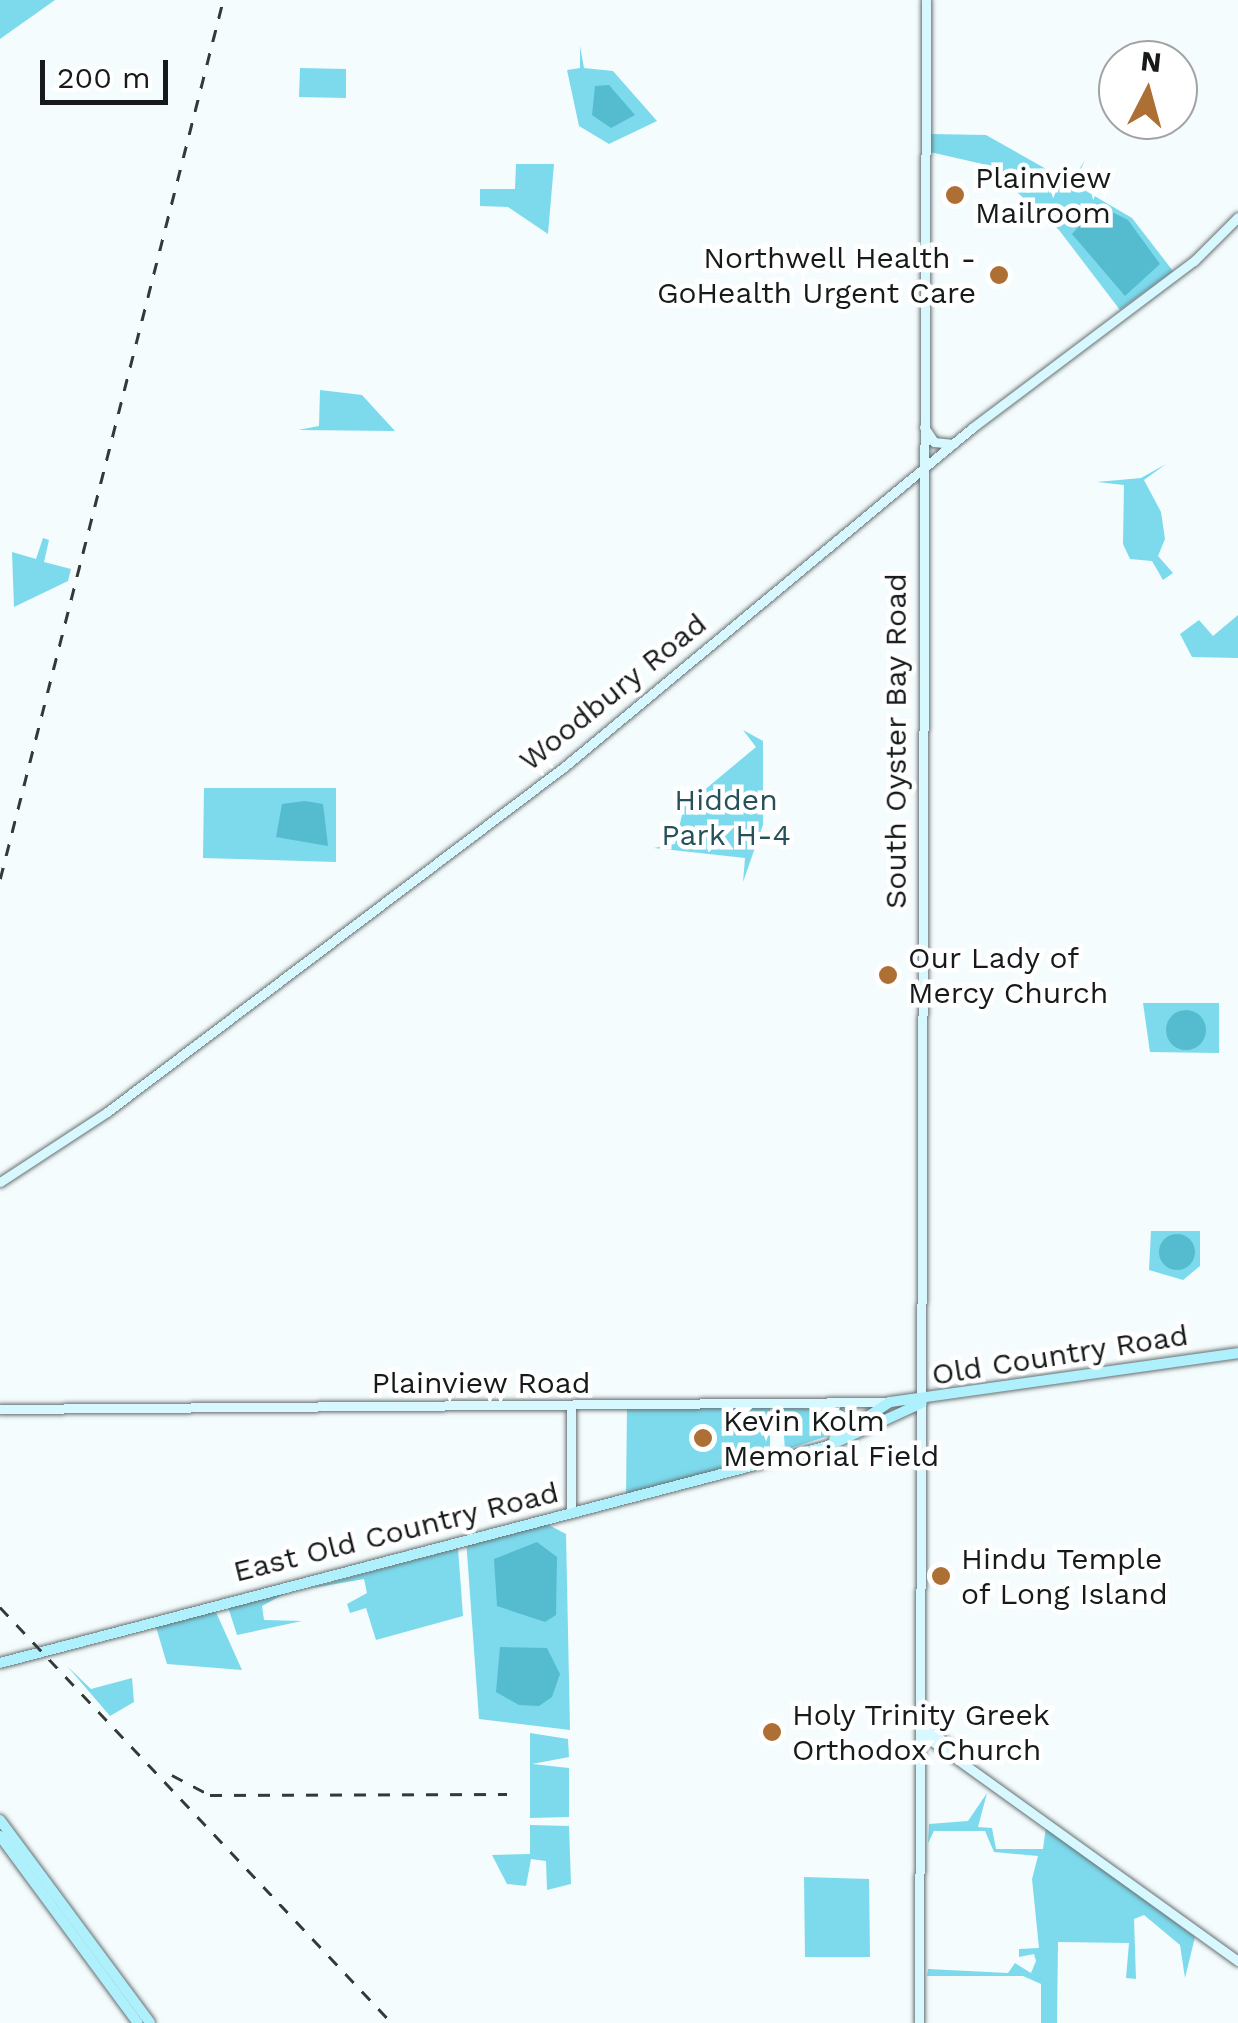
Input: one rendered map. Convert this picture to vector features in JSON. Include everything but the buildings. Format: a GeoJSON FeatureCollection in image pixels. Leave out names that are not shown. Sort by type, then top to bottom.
{"type":"FeatureCollection","features":[{"type":"Feature","properties":{"kind":"main road","name":"South Oyster Bay Road"},"geometry":{"type":"LineString","coordinates":[[919,2023],[926,0]]}},
{"type":"Feature","properties":{"kind":"main road","name":"Woodbury Road"},"geometry":{"type":"LineString","coordinates":[[0,1182],[107,1112],[564,767],[953,444],[1186,268],[1238,216]]}},
{"type":"Feature","properties":{"kind":"main road"},"geometry":{"type":"LineString","coordinates":[[922,423],[934,442],[953,444]]}},
{"type":"Feature","properties":{"kind":"main road"},"geometry":{"type":"LineString","coordinates":[[894,493],[910,492],[922,505]]}},
{"type":"Feature","properties":{"kind":"main road","name":"Old Country Road"},"geometry":{"type":"LineString","coordinates":[[890,1402],[944,1400],[1238,1353]]}},
{"type":"Feature","properties":{"kind":"main road"},"geometry":{"type":"LineString","coordinates":[[921,1383],[944,1400]]}},
{"type":"Feature","properties":{"kind":"main road","name":"East Old Country Road"},"geometry":{"type":"LineString","coordinates":[[806,1452],[890,1402]]}},
{"type":"Feature","properties":{"kind":"main road","name":"Plainview Road"},"geometry":{"type":"LineString","coordinates":[[0,1409],[571,1408],[890,1402]]}},
{"type":"Feature","properties":{"kind":"main road","name":"East Old Country Road"},"geometry":{"type":"LineString","coordinates":[[0,1663],[806,1452],[922,1403]]}},
{"type":"Feature","properties":{"kind":"main road"},"geometry":{"type":"LineString","coordinates":[[795,1404],[837,1410],[840,1435]]}},
{"type":"Feature","properties":{"kind":"main road"},"geometry":{"type":"LineString","coordinates":[[571,1408],[571,1512]]}},
{"type":"Feature","properties":{"kind":"main road"},"geometry":{"type":"LineString","coordinates":[[922,1730],[1238,1960]]}},
{"type":"Feature","properties":{"kind":"main road"},"geometry":{"type":"LineString","coordinates":[[0,1820],[138,2023]]}},
{"type":"Feature","properties":{"kind":"main road"},"geometry":{"type":"LineString","coordinates":[[0,1836],[150,2023]]}},
{"type":"Feature","properties":{"kind":"green space"},"geometry":{"type":"Polygon","coordinates":[[[0,0],[55,0],[0,39],[0,0]]]}},
{"type":"Feature","properties":{"kind":"green space"},"geometry":{"type":"Polygon","coordinates":[[[580,46],[584,68],[613,71],[657,121],[609,144],[579,126],[567,70],[580,68],[580,46]]]}},
{"type":"Feature","properties":{"kind":"green space"},"geometry":{"type":"Polygon","coordinates":[[[300,68],[346,69],[346,98],[299,97],[300,68]]]}},
{"type":"Feature","properties":{"kind":"green space"},"geometry":{"type":"Polygon","coordinates":[[[930,134],[986,135],[1071,183],[1085,160],[1074,184],[1132,218],[1173,271],[1120,310],[1059,230],[987,165],[930,152],[930,134]]]}},
{"type":"Feature","properties":{"kind":"green space"},"geometry":{"type":"Polygon","coordinates":[[[516,164],[554,164],[548,234],[508,207],[480,206],[480,189],[515,189],[516,164]]]}},
{"type":"Feature","properties":{"kind":"green space"},"geometry":{"type":"Polygon","coordinates":[[[320,390],[362,395],[395,431],[298,430],[319,426],[320,390]]]}},
{"type":"Feature","properties":{"kind":"green space"},"geometry":{"type":"Polygon","coordinates":[[[1166,464],[1144,480],[1161,512],[1165,539],[1158,556],[1173,573],[1163,580],[1152,561],[1130,559],[1123,544],[1124,485],[1097,482],[1141,478],[1166,464]]]}},
{"type":"Feature","properties":{"kind":"green space"},"geometry":{"type":"Polygon","coordinates":[[[43,538],[49,540],[44,562],[71,569],[68,581],[14,607],[12,552],[36,559],[43,538]]]}},
{"type":"Feature","properties":{"kind":"green space"},"geometry":{"type":"Polygon","coordinates":[[[1238,615],[1238,658],[1192,657],[1180,634],[1199,620],[1213,636],[1238,615]]]}},
{"type":"Feature","properties":{"kind":"green space","name":"Hidden Park H-4"},"geometry":{"type":"Polygon","coordinates":[[[743,730],[763,741],[763,825],[743,882],[745,858],[654,848],[675,844],[684,807],[756,747],[743,730]]]}},
{"type":"Feature","properties":{"kind":"green space"},"geometry":{"type":"Polygon","coordinates":[[[204,788],[336,788],[336,862],[203,858],[204,788]]]}},
{"type":"Feature","properties":{"kind":"green space"},"geometry":{"type":"Polygon","coordinates":[[[1143,1003],[1219,1003],[1219,1053],[1150,1052],[1143,1003]]]}},
{"type":"Feature","properties":{"kind":"green space"},"geometry":{"type":"Polygon","coordinates":[[[1151,1231],[1200,1231],[1200,1266],[1183,1280],[1149,1270],[1151,1231]]]}},
{"type":"Feature","properties":{"kind":"green space"},"geometry":{"type":"Polygon","coordinates":[[[770,1404],[770,1462],[626,1498],[627,1407],[770,1404]]]}},
{"type":"Feature","properties":{"kind":"green space"},"geometry":{"type":"Polygon","coordinates":[[[782,1408],[832,1409],[839,1417],[837,1433],[785,1450],[782,1408]]]}},
{"type":"Feature","properties":{"kind":"green space"},"geometry":{"type":"Polygon","coordinates":[[[543,1522],[566,1534],[570,1730],[479,1719],[466,1539],[543,1522]]]}},
{"type":"Feature","properties":{"kind":"green space"},"geometry":{"type":"Polygon","coordinates":[[[458,1548],[463,1616],[376,1640],[366,1608],[350,1613],[347,1604],[367,1593],[364,1579],[307,1589],[458,1548]]]}},
{"type":"Feature","properties":{"kind":"green space"},"geometry":{"type":"Polygon","coordinates":[[[286,1593],[262,1606],[264,1620],[302,1621],[237,1635],[228,1607],[286,1593]]]}},
{"type":"Feature","properties":{"kind":"green space"},"geometry":{"type":"Polygon","coordinates":[[[215,1610],[242,1670],[167,1664],[156,1627],[215,1610]]]}},
{"type":"Feature","properties":{"kind":"green space"},"geometry":{"type":"Polygon","coordinates":[[[67,1666],[91,1689],[132,1678],[134,1702],[110,1716],[67,1666]]]}},
{"type":"Feature","properties":{"kind":"green space"},"geometry":{"type":"Polygon","coordinates":[[[530,1733],[568,1739],[569,1757],[532,1764],[569,1768],[569,1817],[530,1818],[530,1733]]]}},
{"type":"Feature","properties":{"kind":"green space"},"geometry":{"type":"Polygon","coordinates":[[[987,1793],[978,1827],[992,1828],[996,1849],[1043,1849],[1046,1827],[1195,1937],[1185,1978],[1180,1945],[1144,1915],[1134,1919],[1136,1979],[1126,1978],[1129,1943],[1058,1942],[1057,2023],[1041,2023],[1041,1984],[1023,1976],[927,1976],[928,1969],[1008,1973],[1015,1963],[1031,1973],[1036,1961],[1034,1954],[1019,1957],[1019,1949],[1039,1948],[1032,1879],[1038,1856],[994,1852],[985,1831],[934,1831],[928,1843],[929,1824],[968,1821],[987,1793]]]}},
{"type":"Feature","properties":{"kind":"green space"},"geometry":{"type":"Polygon","coordinates":[[[530,1825],[569,1826],[571,1884],[547,1890],[546,1861],[531,1859],[526,1886],[507,1884],[492,1855],[530,1854],[530,1825]]]}},
{"type":"Feature","properties":{"kind":"green space"},"geometry":{"type":"Polygon","coordinates":[[[804,1877],[869,1879],[870,1957],[805,1957],[804,1877]]]}},
{"type":"Feature","properties":{"kind":"shaded area"},"geometry":{"type":"Polygon","coordinates":[[[609,85],[635,115],[611,128],[592,115],[595,86],[609,85]]]}},
{"type":"Feature","properties":{"kind":"shaded area"},"geometry":{"type":"Polygon","coordinates":[[[1098,205],[1128,220],[1160,264],[1125,296],[1072,234],[1098,205]]]}},
{"type":"Feature","properties":{"kind":"shaded area"},"geometry":{"type":"Polygon","coordinates":[[[282,804],[323,804],[328,846],[276,837],[282,804]]]}},
{"type":"Feature","properties":{"kind":"shaded area"},"geometry":{"type":"Polygon","coordinates":[[[1186,1010],[1200,1016],[1206,1030],[1200,1044],[1186,1050],[1172,1044],[1166,1030],[1172,1016],[1186,1010]]]}},
{"type":"Feature","properties":{"kind":"shaded area"},"geometry":{"type":"Polygon","coordinates":[[[1177,1234],[1190,1239],[1195,1252],[1190,1265],[1177,1270],[1164,1265],[1159,1252],[1164,1239],[1177,1234]]]}},
{"type":"Feature","properties":{"kind":"shaded area"},"geometry":{"type":"Polygon","coordinates":[[[537,1542],[557,1557],[556,1615],[545,1622],[497,1606],[494,1559],[537,1542]]]}},
{"type":"Feature","properties":{"kind":"shaded area"},"geometry":{"type":"Polygon","coordinates":[[[500,1647],[547,1648],[560,1674],[552,1697],[539,1706],[519,1705],[496,1692],[500,1647]]]}},
{"type":"Feature","properties":{"kind":"railway"},"geometry":{"type":"LineString","coordinates":[[0,879],[223,0]]}},
{"type":"Feature","properties":{"kind":"railway"},"geometry":{"type":"LineString","coordinates":[[0,1607],[392,2023]]}},
{"type":"Feature","properties":{"kind":"railway"},"geometry":{"type":"LineString","coordinates":[[172,1775],[210,1795],[507,1794]]}},
{"type":"Feature","properties":{"kind":"place","name":"Plainview Mailroom"},"geometry":{"type":"Point","coordinates":[955,195]}},
{"type":"Feature","properties":{"kind":"place","name":"Northwell Health - GoHealth Urgent Care"},"geometry":{"type":"Point","coordinates":[999,275]}},
{"type":"Feature","properties":{"kind":"place","name":"Our Lady of Mercy Church"},"geometry":{"type":"Point","coordinates":[888,975]}},
{"type":"Feature","properties":{"kind":"place","name":"Kevin Kolm Memorial Field"},"geometry":{"type":"Point","coordinates":[703,1438]}},
{"type":"Feature","properties":{"kind":"place","name":"Hindu Temple of Long Island"},"geometry":{"type":"Point","coordinates":[941,1576]}},
{"type":"Feature","properties":{"kind":"place","name":"Holy Trinity Greek Orthodox Church"},"geometry":{"type":"Point","coordinates":[772,1732]}}]}
